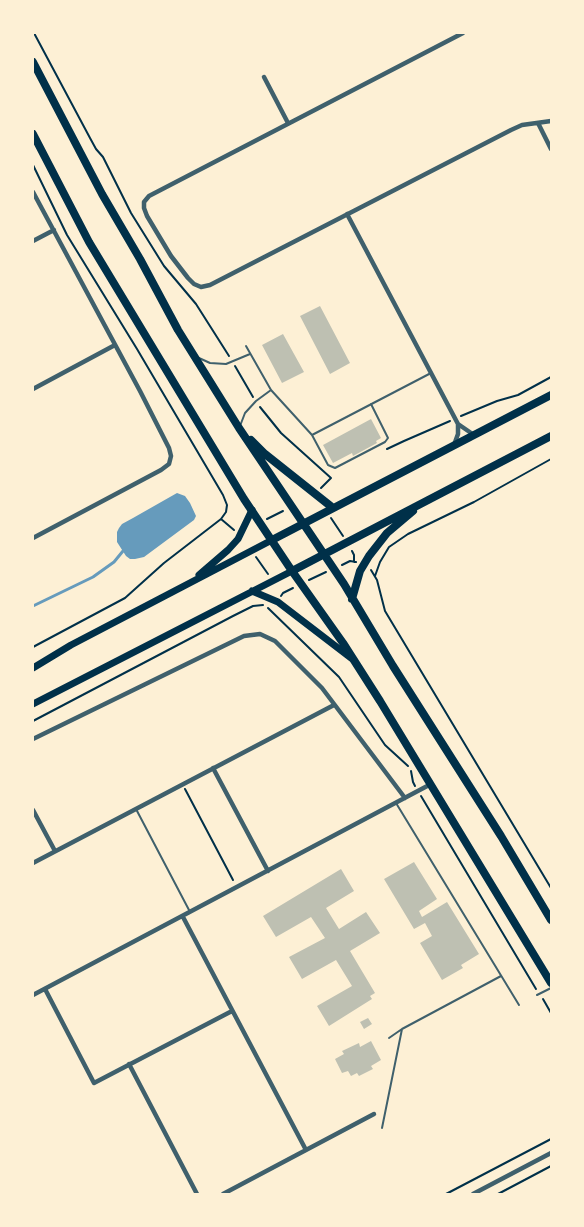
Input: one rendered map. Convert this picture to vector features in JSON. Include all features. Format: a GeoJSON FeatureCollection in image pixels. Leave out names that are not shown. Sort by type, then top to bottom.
{"type":"FeatureCollection","features":[{"type":"Feature","properties":{"kind":"main road"},"geometry":{"type":"LineString","coordinates":[[33,62],[102,194],[189,348],[239,428],[324,554],[551,920]]}},
{"type":"Feature","properties":{"kind":"main road"},"geometry":{"type":"LineString","coordinates":[[33,134],[114,285],[252,510],[354,659],[551,983]]}},
{"type":"Feature","properties":{"kind":"main road"},"geometry":{"type":"LineString","coordinates":[[33,668],[71,645],[551,395]]}},
{"type":"Feature","properties":{"kind":"main road"},"geometry":{"type":"LineString","coordinates":[[239,428],[265,454],[315,494],[330,510]]}},
{"type":"Feature","properties":{"kind":"main road"},"geometry":{"type":"LineString","coordinates":[[33,704],[551,436]]}},
{"type":"Feature","properties":{"kind":"main road"},"geometry":{"type":"LineString","coordinates":[[352,599],[360,571],[369,556],[387,533],[424,502]]}},
{"type":"Feature","properties":{"kind":"main road"},"geometry":{"type":"LineString","coordinates":[[188,584],[228,550],[240,535],[252,510]]}},
{"type":"Feature","properties":{"kind":"main road"},"geometry":{"type":"LineString","coordinates":[[252,591],[278,602],[354,659]]}},
{"type":"Feature","properties":{"kind":"street"},"geometry":{"type":"LineString","coordinates":[[463,33],[149,196],[144,202],[147,216],[171,256],[194,284],[201,287],[210,285],[510,130],[522,125],[551,121]]}},
{"type":"Feature","properties":{"kind":"street"},"geometry":{"type":"LineString","coordinates":[[264,76],[288,123]]}},
{"type":"Feature","properties":{"kind":"street"},"geometry":{"type":"LineString","coordinates":[[538,123],[551,149]]}},
{"type":"Feature","properties":{"kind":"street"},"geometry":{"type":"LineString","coordinates":[[33,192],[169,448],[170,460],[161,470],[33,538]]}},
{"type":"Feature","properties":{"kind":"street"},"geometry":{"type":"LineString","coordinates":[[347,214],[457,422],[474,435]]}},
{"type":"Feature","properties":{"kind":"street"},"geometry":{"type":"LineString","coordinates":[[33,241],[54,230]]}},
{"type":"Feature","properties":{"kind":"street"},"geometry":{"type":"LineString","coordinates":[[33,389],[115,345]]}},
{"type":"Feature","properties":{"kind":"street"},"geometry":{"type":"LineString","coordinates":[[454,445],[458,434],[457,422]]}},
{"type":"Feature","properties":{"kind":"street"},"geometry":{"type":"LineString","coordinates":[[33,739],[244,636],[260,634],[275,641],[322,688],[405,798]]}},
{"type":"Feature","properties":{"kind":"street"},"geometry":{"type":"LineString","coordinates":[[33,863],[334,705]]}},
{"type":"Feature","properties":{"kind":"street"},"geometry":{"type":"LineString","coordinates":[[213,768],[268,871]]}},
{"type":"Feature","properties":{"kind":"street"},"geometry":{"type":"LineString","coordinates":[[33,995],[431,784]]}},
{"type":"Feature","properties":{"kind":"street"},"geometry":{"type":"LineString","coordinates":[[33,810],[55,851]]}},
{"type":"Feature","properties":{"kind":"street"},"geometry":{"type":"LineString","coordinates":[[183,916],[306,1150]]}},
{"type":"Feature","properties":{"kind":"street"},"geometry":{"type":"LineString","coordinates":[[45,989],[94,1083],[232,1011]]}},
{"type":"Feature","properties":{"kind":"street"},"geometry":{"type":"LineString","coordinates":[[129,1064],[197,1194]]}},
{"type":"Feature","properties":{"kind":"street"},"geometry":{"type":"LineString","coordinates":[[223,1194],[375,1114]]}},
{"type":"Feature","properties":{"kind":"street"},"geometry":{"type":"LineString","coordinates":[[472,1194],[551,1153]]}},
{"type":"Feature","properties":{"kind":"lane"},"geometry":{"type":"LineString","coordinates":[[246,346],[271,390],[312,435],[328,465],[335,468],[386,442],[388,438],[370,404]]}},
{"type":"Feature","properties":{"kind":"lane"},"geometry":{"type":"LineString","coordinates":[[189,348],[210,363],[226,364],[250,354]]}},
{"type":"Feature","properties":{"kind":"lane"},"geometry":{"type":"LineString","coordinates":[[312,435],[430,373]]}},
{"type":"Feature","properties":{"kind":"lane"},"geometry":{"type":"LineString","coordinates":[[239,428],[245,413],[271,390]]}},
{"type":"Feature","properties":{"kind":"lane"},"geometry":{"type":"LineString","coordinates":[[396,803],[519,1005]]}},
{"type":"Feature","properties":{"kind":"lane"},"geometry":{"type":"LineString","coordinates":[[136,808],[191,912]]}},
{"type":"Feature","properties":{"kind":"lane"},"geometry":{"type":"LineString","coordinates":[[389,1038],[501,976]]}},
{"type":"Feature","properties":{"kind":"lane"},"geometry":{"type":"LineString","coordinates":[[538,995],[551,988]]}},
{"type":"Feature","properties":{"kind":"lane"},"geometry":{"type":"LineString","coordinates":[[382,1128],[402,1029]]}},
{"type":"Feature","properties":{"kind":"path"},"geometry":{"type":"LineString","coordinates":[[34,33],[96,149],[103,157],[131,213],[164,266],[196,304],[256,401],[281,433],[331,478],[315,494]]}},
{"type":"Feature","properties":{"kind":"path"},"geometry":{"type":"LineString","coordinates":[[33,165],[68,235],[227,505],[226,512],[221,519],[164,562],[125,598],[33,647]]}},
{"type":"Feature","properties":{"kind":"path"},"geometry":{"type":"LineString","coordinates":[[382,452],[404,441],[457,422],[496,401],[518,395],[551,377]]}},
{"type":"Feature","properties":{"kind":"path"},"geometry":{"type":"LineString","coordinates":[[375,576],[389,548],[408,534],[474,502],[551,459]]}},
{"type":"Feature","properties":{"kind":"path"},"geometry":{"type":"LineString","coordinates":[[261,523],[291,507]]}},
{"type":"Feature","properties":{"kind":"path"},"geometry":{"type":"LineString","coordinates":[[330,510],[354,555],[354,562]]}},
{"type":"Feature","properties":{"kind":"path"},"geometry":{"type":"LineString","coordinates":[[221,519],[240,535]]}},
{"type":"Feature","properties":{"kind":"path"},"geometry":{"type":"LineString","coordinates":[[252,551],[283,593]]}},
{"type":"Feature","properties":{"kind":"path"},"geometry":{"type":"LineString","coordinates":[[278,602],[283,593],[350,561],[369,566],[377,580],[385,611],[551,888]]}},
{"type":"Feature","properties":{"kind":"path"},"geometry":{"type":"LineString","coordinates":[[33,721],[253,606],[265,606],[339,677],[385,745],[411,770],[412,782],[538,995],[551,1013]]}},
{"type":"Feature","properties":{"kind":"path"},"geometry":{"type":"LineString","coordinates":[[182,784],[237,888]]}},
{"type":"Feature","properties":{"kind":"path"},"geometry":{"type":"LineString","coordinates":[[446,1194],[551,1139]]}},
{"type":"Feature","properties":{"kind":"path"},"geometry":{"type":"LineString","coordinates":[[498,1194],[551,1166]]}},
{"type":"Feature","properties":{"kind":"water"},"geometry":{"type":"Polygon","coordinates":[[[177,493],[185,496],[190,503],[196,516],[194,520],[144,557],[130,559],[126,556],[117,542],[117,532],[122,524],[177,493]]]}},
{"type":"Feature","properties":{"kind":"building"},"geometry":{"type":"Polygon","coordinates":[[[320,306],[350,363],[330,374],[300,316],[320,306]]]}},
{"type":"Feature","properties":{"kind":"building"},"geometry":{"type":"Polygon","coordinates":[[[283,334],[304,372],[282,383],[262,345],[283,334]]]}},
{"type":"Feature","properties":{"kind":"building"},"geometry":{"type":"Polygon","coordinates":[[[371,419],[381,438],[376,441],[377,443],[353,456],[352,453],[333,463],[323,445],[371,419]]]}},
{"type":"Feature","properties":{"kind":"building"},"geometry":{"type":"Polygon","coordinates":[[[414,862],[437,899],[419,911],[422,917],[447,902],[479,954],[461,965],[463,968],[442,980],[420,943],[432,936],[425,923],[414,929],[384,879],[414,862]]]}},
{"type":"Feature","properties":{"kind":"building"},"geometry":{"type":"Polygon","coordinates":[[[341,869],[354,891],[326,908],[339,929],[366,912],[380,933],[350,951],[375,993],[370,996],[372,999],[329,1026],[317,1006],[352,986],[336,960],[302,979],[289,957],[325,938],[311,917],[276,937],[263,916],[341,869]]]}},
{"type":"Feature","properties":{"kind":"building"},"geometry":{"type":"Polygon","coordinates":[[[368,1018],[372,1024],[364,1029],[360,1022],[368,1018]]]}},
{"type":"Feature","properties":{"kind":"building"},"geometry":{"type":"Polygon","coordinates":[[[371,1041],[381,1060],[371,1066],[373,1069],[359,1076],[357,1073],[351,1076],[348,1071],[342,1073],[335,1059],[344,1054],[342,1051],[359,1043],[360,1047],[371,1041]]]}},
{"type":"Feature","properties":{"kind":"waterway"},"geometry":{"type":"LineString","coordinates":[[33,606],[93,577],[114,562],[123,551]]}}]}
